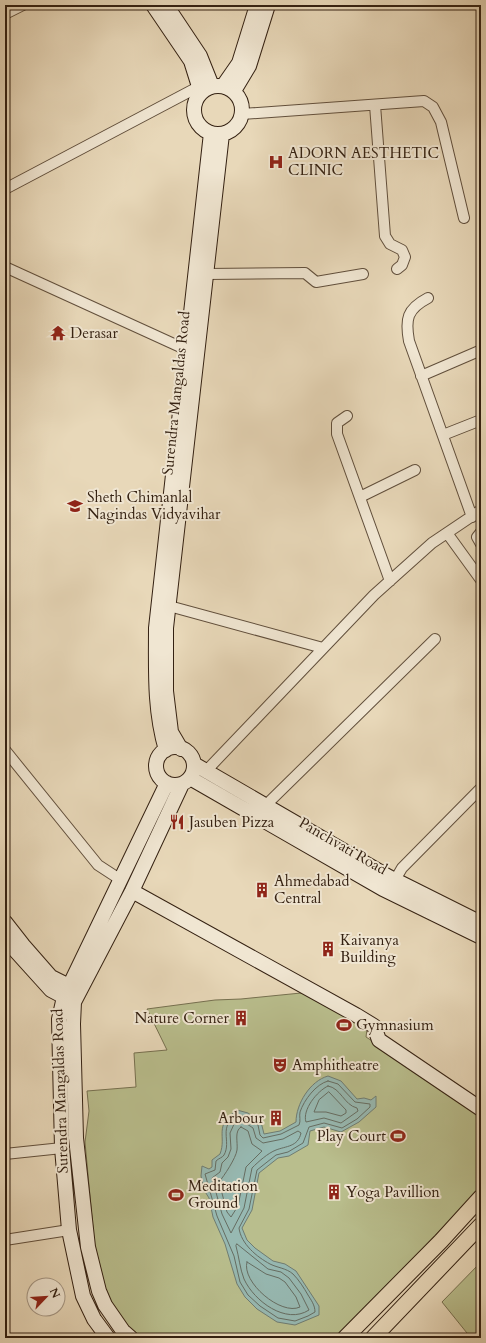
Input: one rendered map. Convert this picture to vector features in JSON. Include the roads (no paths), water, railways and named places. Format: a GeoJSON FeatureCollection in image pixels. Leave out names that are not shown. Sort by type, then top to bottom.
{"type":"FeatureCollection","features":[{"type":"Feature","properties":{"kind":"main road"},"geometry":{"type":"LineString","coordinates":[[153,5],[191,61],[214,88],[241,101],[242,114],[235,127],[216,133],[201,126],[195,115],[197,99],[214,88],[249,66],[268,5]]}},
{"type":"Feature","properties":{"kind":"main road"},"geometry":{"type":"LineString","coordinates":[[166,5],[200,56],[214,88]]}},
{"type":"Feature","properties":{"kind":"main road"},"geometry":{"type":"LineString","coordinates":[[214,88],[239,63],[257,5]]}},
{"type":"Feature","properties":{"kind":"main road","name":"Surendra Mangaldas Road"},"geometry":{"type":"LineString","coordinates":[[181,748],[171,732],[166,691],[166,628],[206,274],[216,133]]}},
{"type":"Feature","properties":{"kind":"main road","name":"Surendra Mangaldas Road"},"geometry":{"type":"LineString","coordinates":[[166,750],[161,733],[156,691],[156,628],[187,350],[216,133]]}},
{"type":"Feature","properties":{"kind":"main road"},"geometry":{"type":"LineString","coordinates":[[176,747],[181,748],[190,754],[194,764],[186,781],[172,785],[167,783],[158,774],[156,768],[157,760],[166,750],[176,747]]}},
{"type":"Feature","properties":{"kind":"main road","name":"Panchvati Road"},"geometry":{"type":"LineString","coordinates":[[194,764],[395,880],[481,923]]}},
{"type":"Feature","properties":{"kind":"main road","name":"Surendra Mangaldas Road"},"geometry":{"type":"LineString","coordinates":[[131,1338],[119,1326],[105,1305],[99,1291],[88,1247],[76,1138],[71,994],[132,891],[186,781]]}},
{"type":"Feature","properties":{"kind":"main road","name":"Panchvati Road"},"geometry":{"type":"LineString","coordinates":[[186,781],[383,889],[481,937]]}},
{"type":"Feature","properties":{"kind":"main road","name":"Surendra Mangaldas Road"},"geometry":{"type":"LineString","coordinates":[[108,1338],[94,1319],[83,1296],[68,1230],[62,1148],[59,1019],[121,880],[167,783]]}},
{"type":"Feature","properties":{"kind":"main road"},"geometry":{"type":"LineString","coordinates":[[132,891],[374,1026],[379,1040],[481,1109]]}},
{"type":"Feature","properties":{"kind":"main road"},"geometry":{"type":"LineString","coordinates":[[5,922],[11,946],[46,986],[71,994]]}},
{"type":"Feature","properties":{"kind":"main road"},"geometry":{"type":"LineString","coordinates":[[345,1338],[441,1241],[481,1197]]}},
{"type":"Feature","properties":{"kind":"main road"},"geometry":{"type":"LineString","coordinates":[[373,1338],[481,1225]]}},
{"type":"Feature","properties":{"kind":"street"},"geometry":{"type":"LineString","coordinates":[[5,14],[23,5]]}},
{"type":"Feature","properties":{"kind":"street"},"geometry":{"type":"LineString","coordinates":[[5,189],[214,88]]}},
{"type":"Feature","properties":{"kind":"street"},"geometry":{"type":"LineString","coordinates":[[242,114],[376,106],[424,101],[433,107],[441,122],[464,218]]}},
{"type":"Feature","properties":{"kind":"street"},"geometry":{"type":"LineString","coordinates":[[376,106],[385,236],[390,244],[402,250],[405,257],[402,265],[397,269]]}},
{"type":"Feature","properties":{"kind":"street"},"geometry":{"type":"LineString","coordinates":[[5,267],[187,350]]}},
{"type":"Feature","properties":{"kind":"street"},"geometry":{"type":"LineString","coordinates":[[206,274],[305,273],[316,282],[363,274]]}},
{"type":"Feature","properties":{"kind":"street"},"geometry":{"type":"LineString","coordinates":[[428,298],[416,304],[410,312],[406,324],[409,341],[472,516]]}},
{"type":"Feature","properties":{"kind":"street"},"geometry":{"type":"LineString","coordinates":[[421,376],[479,351]]}},
{"type":"Feature","properties":{"kind":"street"},"geometry":{"type":"LineString","coordinates":[[347,416],[337,422],[337,434],[390,581]]}},
{"type":"Feature","properties":{"kind":"street"},"geometry":{"type":"LineString","coordinates":[[443,435],[481,420]]}},
{"type":"Feature","properties":{"kind":"street"},"geometry":{"type":"LineString","coordinates":[[360,497],[415,470]]}},
{"type":"Feature","properties":{"kind":"street"},"geometry":{"type":"LineString","coordinates":[[206,771],[323,648],[390,581],[432,543],[481,510]]}},
{"type":"Feature","properties":{"kind":"street"},"geometry":{"type":"LineString","coordinates":[[481,532],[477,537],[481,544]]}},
{"type":"Feature","properties":{"kind":"street"},"geometry":{"type":"LineString","coordinates":[[447,533],[481,580]]}},
{"type":"Feature","properties":{"kind":"street"},"geometry":{"type":"LineString","coordinates":[[169,606],[323,648]]}},
{"type":"Feature","properties":{"kind":"street"},"geometry":{"type":"LineString","coordinates":[[266,806],[435,639]]}},
{"type":"Feature","properties":{"kind":"street"},"geometry":{"type":"LineString","coordinates":[[5,750],[98,866],[121,880]]}},
{"type":"Feature","properties":{"kind":"street"},"geometry":{"type":"LineString","coordinates":[[395,880],[402,868],[481,788]]}},
{"type":"Feature","properties":{"kind":"street"},"geometry":{"type":"LineString","coordinates":[[5,1154],[62,1148]]}},
{"type":"Feature","properties":{"kind":"street"},"geometry":{"type":"LineString","coordinates":[[5,1240],[68,1230]]}},
{"type":"Feature","properties":{"kind":"water"},"geometry":{"type":"Polygon","coordinates":[[[328,1076],[341,1081],[357,1099],[364,1098],[371,1100],[376,1096],[376,1107],[359,1122],[341,1132],[324,1127],[310,1131],[308,1145],[289,1156],[278,1158],[259,1173],[252,1210],[242,1228],[247,1240],[255,1248],[273,1261],[285,1264],[296,1271],[319,1306],[319,1315],[295,1325],[277,1322],[257,1309],[245,1297],[237,1284],[225,1244],[213,1217],[209,1198],[204,1190],[201,1176],[202,1166],[209,1169],[212,1167],[212,1160],[220,1154],[222,1148],[222,1131],[225,1121],[237,1110],[248,1113],[261,1122],[264,1134],[280,1131],[296,1122],[298,1108],[305,1094],[315,1083],[328,1076]]]}},
{"type":"Feature","properties":{"kind":"place","name":"ADORN AESTHETIC CLINIC"},"geometry":{"type":"Point","coordinates":[276,162]}},
{"type":"Feature","properties":{"kind":"place","name":"Derasar"},"geometry":{"type":"Point","coordinates":[58,333]}},
{"type":"Feature","properties":{"kind":"place","name":"Sheth Chimanlal Nagindas Vidyavihar"},"geometry":{"type":"Point","coordinates":[75,506]}},
{"type":"Feature","properties":{"kind":"place","name":"Jasuben Pizza"},"geometry":{"type":"Point","coordinates":[177,822]}},
{"type":"Feature","properties":{"kind":"place","name":"Ahmedabad Central"},"geometry":{"type":"Point","coordinates":[262,890]}},
{"type":"Feature","properties":{"kind":"place","name":"Kaivanya Building"},"geometry":{"type":"Point","coordinates":[328,949]}},
{"type":"Feature","properties":{"kind":"place","name":"Nature Corner"},"geometry":{"type":"Point","coordinates":[241,1018]}},
{"type":"Feature","properties":{"kind":"place","name":"Gymnasium"},"geometry":{"type":"Point","coordinates":[344,1025]}},
{"type":"Feature","properties":{"kind":"place","name":"Amphitheatre"},"geometry":{"type":"Point","coordinates":[280,1065]}},
{"type":"Feature","properties":{"kind":"place","name":"Arbour"},"geometry":{"type":"Point","coordinates":[276,1118]}},
{"type":"Feature","properties":{"kind":"place","name":"Play Court"},"geometry":{"type":"Point","coordinates":[398,1136]}},
{"type":"Feature","properties":{"kind":"place","name":"Yoga Pavillion"},"geometry":{"type":"Point","coordinates":[334,1192]}},
{"type":"Feature","properties":{"kind":"place","name":"Meditation Ground"},"geometry":{"type":"Point","coordinates":[176,1195]}}]}
